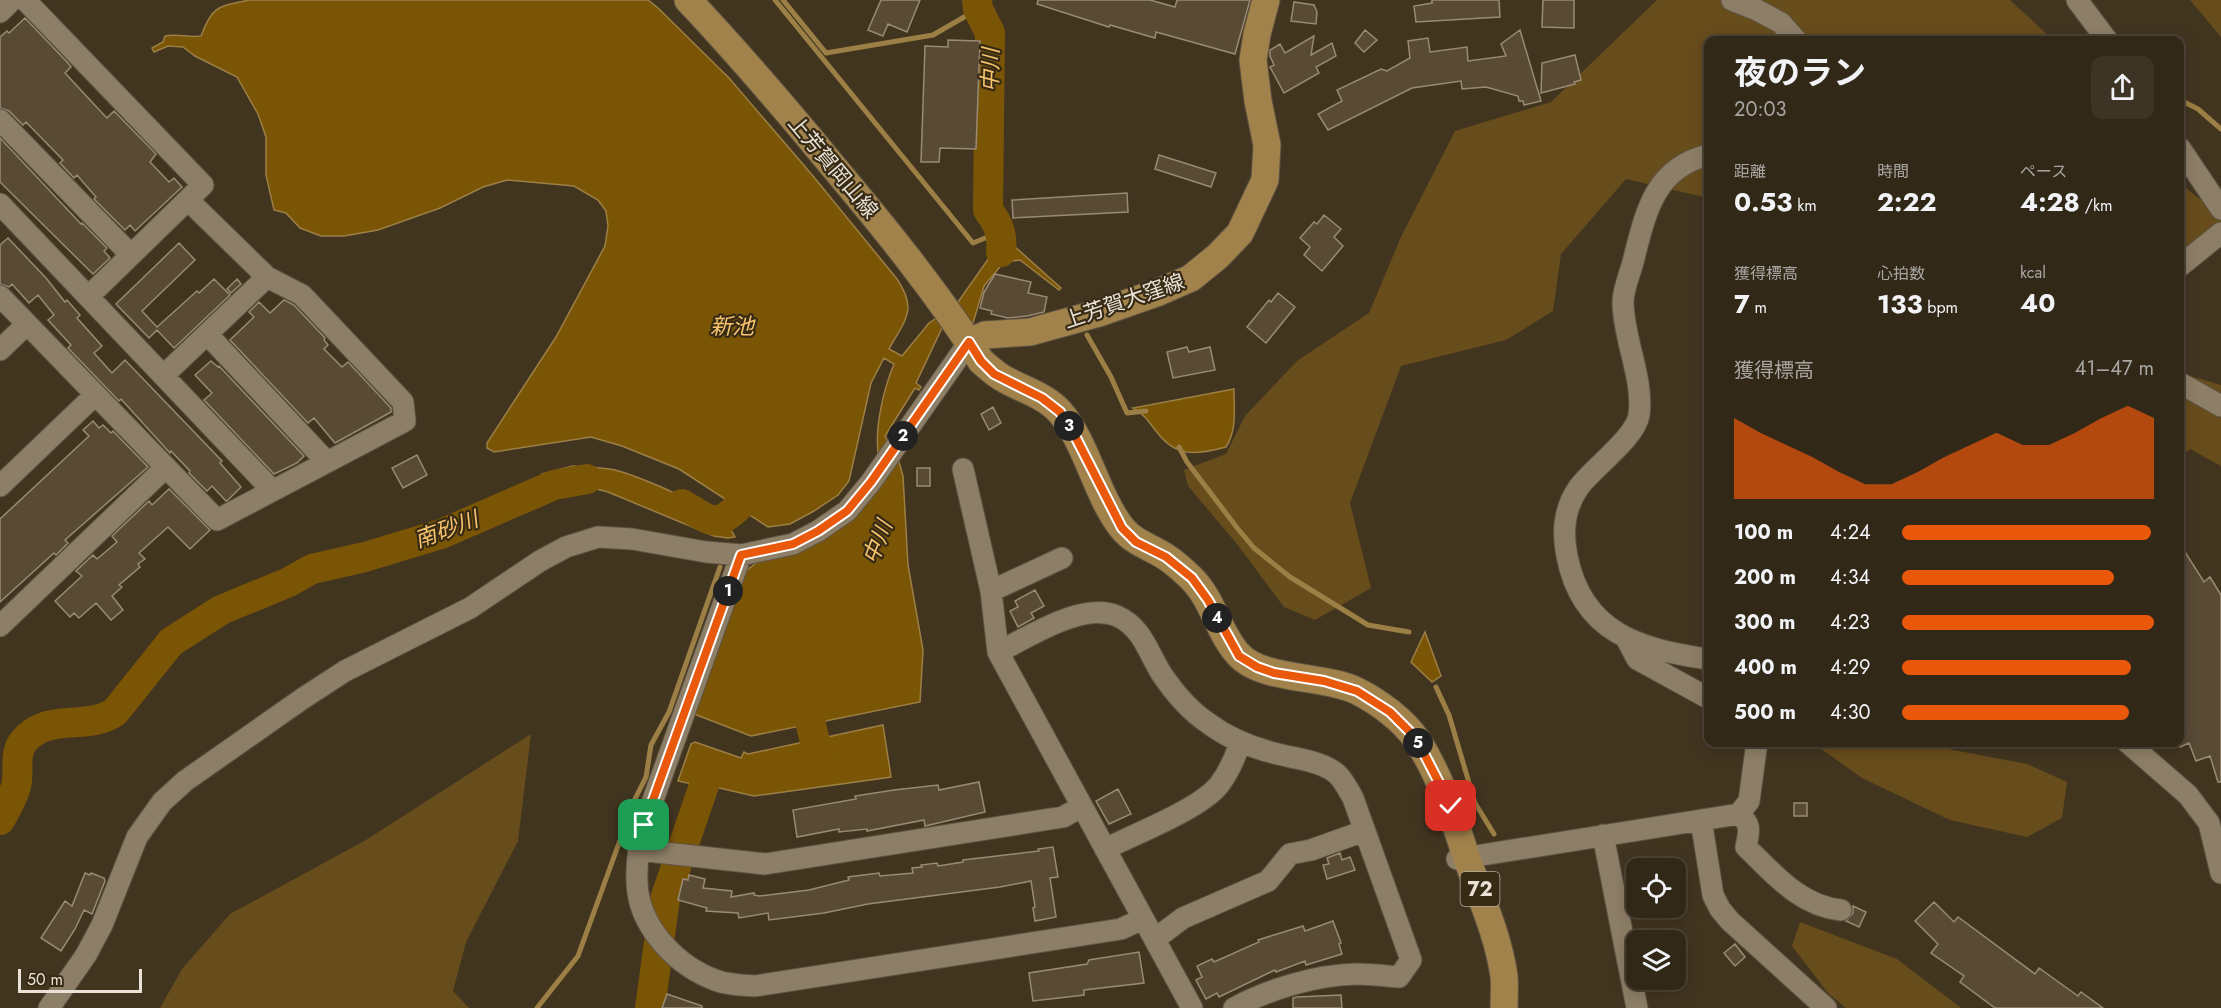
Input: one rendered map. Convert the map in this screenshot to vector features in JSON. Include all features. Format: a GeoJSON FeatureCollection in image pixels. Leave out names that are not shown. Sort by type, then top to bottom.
{"type":"FeatureCollection","features":[{"type":"Feature","properties":{"kind":"main road","name":"上芳賀岡山線"},"geometry":{"type":"LineString","coordinates":[[688,0],[794,119],[875,216],[966,338]]}},
{"type":"Feature","properties":{"kind":"main road","name":"上芳賀大窪線"},"geometry":{"type":"LineString","coordinates":[[966,338],[1030,332],[1099,313],[1159,292],[1191,278],[1218,256],[1240,233],[1265,180],[1267,145],[1253,60],[1266,0]]}},
{"type":"Feature","properties":{"kind":"main road","name":"72"},"geometry":{"type":"LineString","coordinates":[[966,338],[981,361],[994,374],[1042,398],[1060,412],[1074,434],[1122,528],[1136,542],[1166,557],[1192,578],[1208,600],[1239,656],[1257,667],[1274,673],[1324,681],[1357,691],[1390,712],[1416,738],[1436,775],[1462,858],[1490,981],[1492,1008]]}},
{"type":"Feature","properties":{"kind":"main road","name":"72"},"geometry":{"type":"LineString","coordinates":[[1462,858],[1483,898],[1496,937],[1504,978],[1504,1008]]}},
{"type":"Feature","properties":{"kind":"street"},"geometry":{"type":"LineString","coordinates":[[0,12],[12,0]]}},
{"type":"Feature","properties":{"kind":"street"},"geometry":{"type":"LineString","coordinates":[[25,0],[203,185],[88,296]]}},
{"type":"Feature","properties":{"kind":"street"},"geometry":{"type":"LineString","coordinates":[[1732,0],[1781,23],[1792,36]]}},
{"type":"Feature","properties":{"kind":"street"},"geometry":{"type":"LineString","coordinates":[[2077,0],[2104,36]]}},
{"type":"Feature","properties":{"kind":"street"},"geometry":{"type":"LineString","coordinates":[[0,120],[131,255]]}},
{"type":"Feature","properties":{"kind":"street"},"geometry":{"type":"LineString","coordinates":[[2184,154],[2221,209]]}},
{"type":"Feature","properties":{"kind":"street"},"geometry":{"type":"LineString","coordinates":[[1704,156],[1696,158],[1671,173],[1655,192],[1647,209],[1623,301],[1638,394],[1639,416],[1628,437],[1600,463],[1578,489],[1567,512],[1562,536],[1569,569],[1580,598],[1602,624],[1626,638],[1682,655],[1704,658]]}},
{"type":"Feature","properties":{"kind":"street"},"geometry":{"type":"LineString","coordinates":[[0,296],[217,520],[405,421],[403,402],[302,295],[267,277],[188,200]]}},
{"type":"Feature","properties":{"kind":"street"},"geometry":{"type":"LineString","coordinates":[[2,208],[272,490]]}},
{"type":"Feature","properties":{"kind":"street"},"geometry":{"type":"LineString","coordinates":[[2184,263],[2221,233]]}},
{"type":"Feature","properties":{"kind":"street"},"geometry":{"type":"LineString","coordinates":[[164,375],[267,277]]}},
{"type":"Feature","properties":{"kind":"street"},"geometry":{"type":"LineString","coordinates":[[0,350],[27,324]]}},
{"type":"Feature","properties":{"kind":"street"},"geometry":{"type":"LineString","coordinates":[[207,334],[327,462]]}},
{"type":"Feature","properties":{"kind":"street"},"geometry":{"type":"LineString","coordinates":[[49,1008],[86,955],[102,925],[137,837],[162,802],[185,781],[345,671],[470,608],[540,561],[566,547],[598,537],[632,539],[706,552],[741,555],[793,544],[818,531],[847,511],[880,469],[966,338]]}},
{"type":"Feature","properties":{"kind":"street"},"geometry":{"type":"LineString","coordinates":[[2184,384],[2221,406]]}},
{"type":"Feature","properties":{"kind":"street"},"geometry":{"type":"LineString","coordinates":[[0,486],[95,395]]}},
{"type":"Feature","properties":{"kind":"street"},"geometry":{"type":"LineString","coordinates":[[0,626],[165,468]]}},
{"type":"Feature","properties":{"kind":"street"},"geometry":{"type":"LineString","coordinates":[[963,470],[991,591],[998,652],[1192,1008]]}},
{"type":"Feature","properties":{"kind":"street"},"geometry":{"type":"LineString","coordinates":[[741,555],[644,825],[638,850],[636,882],[642,905],[652,929],[665,947],[688,967],[720,982],[755,986],[1121,929],[1142,919]]}},
{"type":"Feature","properties":{"kind":"street"},"geometry":{"type":"LineString","coordinates":[[991,591],[1062,558]]}},
{"type":"Feature","properties":{"kind":"street"},"geometry":{"type":"LineString","coordinates":[[998,652],[1071,617],[1094,612],[1117,616],[1143,638],[1161,672],[1180,697],[1206,722],[1240,743],[1311,761],[1338,775],[1353,798],[1411,960],[1399,977],[1355,974],[1313,981],[1277,989],[1234,1008]]}},
{"type":"Feature","properties":{"kind":"street"},"geometry":{"type":"LineString","coordinates":[[1626,638],[1637,659],[1704,696]]}},
{"type":"Feature","properties":{"kind":"street"},"geometry":{"type":"LineString","coordinates":[[1105,849],[1200,802],[1223,780],[1232,766],[1240,743]]}},
{"type":"Feature","properties":{"kind":"street"},"geometry":{"type":"LineString","coordinates":[[1462,858],[1738,814],[1749,801],[1756,747]]}},
{"type":"Feature","properties":{"kind":"street"},"geometry":{"type":"LineString","coordinates":[[2133,747],[2188,795],[2215,825],[2221,873]]}},
{"type":"Feature","properties":{"kind":"street"},"geometry":{"type":"LineString","coordinates":[[638,850],[765,864],[1063,817],[1081,807]]}},
{"type":"Feature","properties":{"kind":"street"},"geometry":{"type":"LineString","coordinates":[[1738,814],[1746,820],[1749,829],[1746,847],[1774,877],[1790,889],[1827,908],[1840,910]]}},
{"type":"Feature","properties":{"kind":"street"},"geometry":{"type":"LineString","coordinates":[[1701,819],[1713,895],[1720,909],[1730,921],[1826,1008]]}},
{"type":"Feature","properties":{"kind":"street"},"geometry":{"type":"LineString","coordinates":[[1155,939],[1183,918],[1268,881],[1290,854],[1311,850],[1364,831]]}},
{"type":"Feature","properties":{"kind":"street"},"geometry":{"type":"LineString","coordinates":[[1604,835],[1637,1008]]}},
{"type":"Feature","properties":{"kind":"shaded area"},"geometry":{"type":"Polygon","coordinates":[[[1657,0],[2010,0],[2049,36],[1704,36],[1704,197],[1626,179],[1561,254],[1553,311],[1506,340],[1401,366],[1350,503],[1371,588],[1315,620],[1284,607],[1237,544],[1188,486],[1184,470],[1226,454],[1245,416],[1297,361],[1369,313],[1401,237],[1455,131],[1551,102],[1657,0]]]}},
{"type":"Feature","properties":{"kind":"shaded area"},"geometry":{"type":"Polygon","coordinates":[[[2190,0],[2221,0],[2221,37],[2190,0]]]}},
{"type":"Feature","properties":{"kind":"shaded area"},"geometry":{"type":"Polygon","coordinates":[[[2184,185],[2221,215],[2221,228],[2184,251],[2184,185]]]}},
{"type":"Feature","properties":{"kind":"shaded area"},"geometry":{"type":"Polygon","coordinates":[[[2184,374],[2221,385],[2221,466],[2190,449],[2184,454],[2184,374]]]}},
{"type":"Feature","properties":{"kind":"shaded area"},"geometry":{"type":"Polygon","coordinates":[[[531,734],[518,841],[466,942],[453,991],[469,1008],[160,1008],[182,969],[230,914],[366,840],[531,734]]]}},
{"type":"Feature","properties":{"kind":"shaded area"},"geometry":{"type":"Polygon","coordinates":[[[1819,747],[1942,747],[2027,764],[2067,782],[2062,818],[2027,837],[1950,820],[1862,778],[1819,747]]]}},
{"type":"Feature","properties":{"kind":"shaded area"},"geometry":{"type":"Polygon","coordinates":[[[1800,922],[1897,959],[1961,1008],[1846,1008],[1828,993],[1792,946],[1800,922]]]}},
{"type":"Feature","properties":{"kind":"water","name":"新池"},"geometry":{"type":"Polygon","coordinates":[[[249,0],[648,0],[729,78],[897,279],[907,299],[908,307],[904,322],[889,349],[902,356],[929,323],[956,305],[996,248],[996,226],[985,214],[993,215],[1001,220],[1003,227],[1011,226],[1014,246],[1061,288],[1059,290],[1020,260],[1004,262],[984,286],[973,323],[969,326],[942,328],[916,383],[921,387],[919,390],[915,388],[885,436],[899,462],[903,476],[908,565],[923,650],[920,702],[751,736],[694,714],[740,576],[756,563],[800,552],[845,525],[868,502],[886,479],[878,455],[877,441],[884,395],[894,364],[884,358],[871,383],[849,481],[838,495],[790,524],[768,527],[679,469],[622,446],[591,437],[494,452],[487,448],[487,443],[556,337],[605,246],[608,226],[606,211],[598,200],[574,186],[507,180],[483,187],[440,208],[378,230],[344,236],[321,236],[300,228],[286,213],[274,210],[266,175],[266,137],[258,114],[237,77],[195,56],[183,47],[168,46],[154,52],[152,48],[163,42],[165,36],[201,36],[209,18],[218,9],[249,0]]]}},
{"type":"Feature","properties":{"kind":"water"},"geometry":{"type":"Polygon","coordinates":[[[1234,389],[1234,419],[1230,440],[1226,447],[1205,452],[1187,452],[1171,446],[1133,408],[1234,389]]]}},
{"type":"Feature","properties":{"kind":"water"},"geometry":{"type":"Polygon","coordinates":[[[573,466],[615,470],[662,487],[700,506],[728,527],[735,537],[714,536],[608,492],[589,487],[572,489],[552,500],[542,474],[573,466]]]}},
{"type":"Feature","properties":{"kind":"water"},"geometry":{"type":"Polygon","coordinates":[[[1425,632],[1441,676],[1432,682],[1411,662],[1425,632]]]}},
{"type":"Feature","properties":{"kind":"water"},"geometry":{"type":"Polygon","coordinates":[[[883,725],[891,777],[754,796],[715,787],[707,795],[698,793],[697,785],[678,781],[691,744],[695,742],[741,758],[744,752],[748,754],[883,725]]]}},
{"type":"Feature","properties":{"kind":"building"},"geometry":{"type":"Polygon","coordinates":[[[881,0],[920,0],[907,32],[888,24],[883,36],[868,30],[881,0]]]}},
{"type":"Feature","properties":{"kind":"building"},"geometry":{"type":"Polygon","coordinates":[[[1038,0],[1150,0],[1175,7],[1177,0],[1250,0],[1235,54],[1156,32],[1155,38],[1110,25],[1109,27],[1037,4],[1038,0]]]}},
{"type":"Feature","properties":{"kind":"building"},"geometry":{"type":"Polygon","coordinates":[[[1432,0],[1499,0],[1500,17],[1416,22],[1414,6],[1432,3],[1432,0]]]}},
{"type":"Feature","properties":{"kind":"building"},"geometry":{"type":"Polygon","coordinates":[[[1543,0],[1574,0],[1574,28],[1542,27],[1543,0]]]}},
{"type":"Feature","properties":{"kind":"building"},"geometry":{"type":"Polygon","coordinates":[[[1294,2],[1314,5],[1317,12],[1316,24],[1291,21],[1294,2]]]}},
{"type":"Feature","properties":{"kind":"building"},"geometry":{"type":"Polygon","coordinates":[[[25,18],[68,63],[71,67],[65,73],[104,115],[107,118],[114,111],[156,154],[150,162],[169,182],[174,178],[182,187],[135,231],[130,225],[125,230],[94,199],[96,197],[77,175],[74,178],[60,163],[63,160],[26,122],[23,125],[9,111],[0,108],[0,37],[7,31],[9,33],[25,18]]]}},
{"type":"Feature","properties":{"kind":"building"},"geometry":{"type":"Polygon","coordinates":[[[1365,30],[1377,40],[1364,52],[1355,43],[1365,30]]]}},
{"type":"Feature","properties":{"kind":"building"},"geometry":{"type":"Polygon","coordinates":[[[1520,30],[1541,101],[1524,105],[1523,101],[1519,101],[1518,96],[1486,87],[1462,89],[1461,81],[1412,88],[1328,130],[1318,114],[1342,101],[1337,90],[1381,69],[1387,71],[1410,58],[1408,41],[1428,38],[1430,52],[1467,47],[1468,61],[1506,56],[1501,44],[1520,30]]]}},
{"type":"Feature","properties":{"kind":"building"},"geometry":{"type":"Polygon","coordinates":[[[1314,36],[1311,55],[1332,43],[1336,56],[1316,67],[1319,73],[1284,93],[1270,67],[1274,65],[1270,50],[1280,44],[1285,53],[1314,36]]]}},
{"type":"Feature","properties":{"kind":"building"},"geometry":{"type":"Polygon","coordinates":[[[948,40],[980,41],[976,149],[940,148],[939,162],[921,162],[925,46],[948,47],[948,40]]]}},
{"type":"Feature","properties":{"kind":"building"},"geometry":{"type":"Polygon","coordinates":[[[1575,55],[1581,80],[1574,82],[1575,84],[1541,93],[1542,63],[1575,55]]]}},
{"type":"Feature","properties":{"kind":"building"},"geometry":{"type":"Polygon","coordinates":[[[0,138],[81,224],[107,248],[104,251],[110,258],[93,274],[0,182],[0,138]]]}},
{"type":"Feature","properties":{"kind":"building"},"geometry":{"type":"Polygon","coordinates":[[[1159,155],[1216,173],[1211,187],[1155,169],[1159,155]]]}},
{"type":"Feature","properties":{"kind":"building"},"geometry":{"type":"Polygon","coordinates":[[[1127,193],[1128,212],[1013,218],[1012,200],[1127,193]]]}},
{"type":"Feature","properties":{"kind":"building"},"geometry":{"type":"Polygon","coordinates":[[[1324,215],[1341,229],[1334,237],[1343,246],[1322,271],[1304,255],[1310,247],[1300,238],[1314,222],[1317,224],[1324,215]]]}},
{"type":"Feature","properties":{"kind":"building"},"geometry":{"type":"Polygon","coordinates":[[[8,238],[65,302],[67,300],[80,315],[77,318],[102,346],[94,353],[112,373],[125,360],[222,461],[220,463],[241,487],[228,500],[226,501],[212,486],[207,491],[121,399],[119,401],[68,348],[71,345],[48,320],[54,315],[38,295],[29,303],[12,284],[9,287],[0,284],[0,245],[8,238]]]}},
{"type":"Feature","properties":{"kind":"building"},"geometry":{"type":"Polygon","coordinates":[[[179,243],[195,260],[142,311],[157,327],[214,279],[230,295],[174,348],[157,330],[149,338],[116,304],[179,243]]]}},
{"type":"Feature","properties":{"kind":"building"},"geometry":{"type":"Polygon","coordinates":[[[995,274],[1031,282],[1028,293],[1047,297],[1044,312],[1008,318],[991,314],[992,311],[980,308],[984,292],[995,274]]]}},
{"type":"Feature","properties":{"kind":"building"},"geometry":{"type":"Polygon","coordinates":[[[237,279],[241,284],[231,293],[227,289],[237,279]]]}},
{"type":"Feature","properties":{"kind":"building"},"geometry":{"type":"Polygon","coordinates":[[[1278,293],[1295,307],[1266,343],[1247,327],[1269,300],[1271,302],[1278,293]]]}},
{"type":"Feature","properties":{"kind":"building"},"geometry":{"type":"Polygon","coordinates":[[[284,300],[294,305],[325,338],[328,345],[324,349],[342,367],[348,362],[391,408],[391,412],[335,443],[314,418],[308,423],[230,340],[254,317],[249,312],[259,302],[270,313],[284,300]]]}},
{"type":"Feature","properties":{"kind":"building"},"geometry":{"type":"Polygon","coordinates":[[[1187,347],[1189,352],[1210,347],[1215,370],[1173,378],[1167,352],[1187,347]]]}},
{"type":"Feature","properties":{"kind":"building"},"geometry":{"type":"Polygon","coordinates":[[[211,361],[219,366],[304,456],[297,463],[274,474],[204,400],[212,393],[195,375],[211,361]]]}},
{"type":"Feature","properties":{"kind":"building"},"geometry":{"type":"Polygon","coordinates":[[[993,407],[1001,423],[989,430],[981,414],[993,407]]]}},
{"type":"Feature","properties":{"kind":"building"},"geometry":{"type":"Polygon","coordinates":[[[93,421],[99,428],[103,425],[111,433],[113,431],[148,467],[65,540],[68,543],[56,555],[54,553],[0,602],[0,519],[89,436],[83,430],[93,421]]]}},
{"type":"Feature","properties":{"kind":"building"},"geometry":{"type":"Polygon","coordinates":[[[417,455],[427,475],[403,488],[392,468],[417,455]]]}},
{"type":"Feature","properties":{"kind":"building"},"geometry":{"type":"Polygon","coordinates":[[[917,468],[930,468],[930,486],[917,486],[917,468]]]}},
{"type":"Feature","properties":{"kind":"building"},"geometry":{"type":"Polygon","coordinates":[[[169,489],[210,530],[190,549],[168,527],[139,553],[145,559],[138,564],[140,567],[119,585],[122,587],[112,596],[123,610],[111,620],[96,603],[79,618],[74,613],[70,617],[55,601],[82,576],[76,571],[93,555],[97,559],[117,542],[112,536],[149,501],[152,505],[169,489]]]}},
{"type":"Feature","properties":{"kind":"building"},"geometry":{"type":"Polygon","coordinates":[[[2184,550],[2204,582],[2210,577],[2221,595],[2221,782],[2218,782],[2210,756],[2196,761],[2189,743],[2184,745],[2184,550]]]}},
{"type":"Feature","properties":{"kind":"building"},"geometry":{"type":"Polygon","coordinates":[[[1035,590],[1044,606],[1031,613],[1034,618],[1018,627],[1010,611],[1018,607],[1015,601],[1035,590]]]}},
{"type":"Feature","properties":{"kind":"building"},"geometry":{"type":"Polygon","coordinates":[[[979,782],[985,812],[925,826],[924,820],[867,831],[867,829],[839,832],[839,829],[797,837],[793,810],[894,790],[938,785],[939,790],[979,782]]]}},
{"type":"Feature","properties":{"kind":"building"},"geometry":{"type":"Polygon","coordinates":[[[1118,789],[1131,814],[1109,824],[1096,801],[1118,789]]]}},
{"type":"Feature","properties":{"kind":"building"},"geometry":{"type":"Polygon","coordinates":[[[1794,803],[1807,803],[1807,816],[1794,816],[1794,803]]]}},
{"type":"Feature","properties":{"kind":"building"},"geometry":{"type":"Polygon","coordinates":[[[1053,847],[1058,877],[1050,878],[1056,917],[1035,921],[1031,881],[769,920],[768,913],[739,918],[738,913],[706,911],[707,908],[678,900],[683,879],[688,880],[689,875],[705,879],[703,888],[732,891],[731,897],[754,893],[759,896],[809,890],[849,880],[848,877],[879,873],[880,876],[913,873],[912,868],[922,867],[921,865],[937,863],[938,866],[963,862],[963,860],[1039,851],[1038,849],[1053,847]]]}},
{"type":"Feature","properties":{"kind":"building"},"geometry":{"type":"Polygon","coordinates":[[[1340,853],[1342,860],[1350,857],[1355,870],[1327,879],[1323,865],[1329,864],[1327,858],[1340,853]]]}},
{"type":"Feature","properties":{"kind":"building"},"geometry":{"type":"Polygon","coordinates":[[[85,873],[104,878],[105,881],[92,914],[84,910],[61,951],[41,938],[65,901],[72,906],[85,873]]]}},
{"type":"Feature","properties":{"kind":"building"},"geometry":{"type":"Polygon","coordinates":[[[1934,902],[1954,922],[1958,917],[2035,974],[2039,968],[2078,996],[2081,992],[2103,1008],[1995,1008],[1960,982],[1964,976],[1931,953],[1938,944],[1915,921],[1934,902]]]}},
{"type":"Feature","properties":{"kind":"building"},"geometry":{"type":"Polygon","coordinates":[[[1853,906],[1866,912],[1859,927],[1846,921],[1853,913],[1853,906]]]}},
{"type":"Feature","properties":{"kind":"building"},"geometry":{"type":"Polygon","coordinates":[[[1333,921],[1341,943],[1339,944],[1342,954],[1306,965],[1305,961],[1276,972],[1275,970],[1219,997],[1217,993],[1206,999],[1196,980],[1202,977],[1197,966],[1212,959],[1214,962],[1259,942],[1258,940],[1303,926],[1305,931],[1333,921]]]}},
{"type":"Feature","properties":{"kind":"building"},"geometry":{"type":"Polygon","coordinates":[[[1735,944],[1745,957],[1735,966],[1724,953],[1735,944]]]}},
{"type":"Feature","properties":{"kind":"building"},"geometry":{"type":"Polygon","coordinates":[[[1139,952],[1144,983],[1084,990],[1084,995],[1033,1001],[1029,973],[1087,964],[1089,960],[1139,952]]]}},
{"type":"Feature","properties":{"kind":"building"},"geometry":{"type":"Polygon","coordinates":[[[667,994],[702,1006],[702,1008],[662,1008],[667,994]]]}},
{"type":"Feature","properties":{"kind":"building"},"geometry":{"type":"Polygon","coordinates":[[[1341,995],[1342,1008],[1293,1008],[1293,998],[1341,995]]]}},
{"type":"Feature","properties":{"kind":"waterway"},"geometry":{"type":"LineString","coordinates":[[775,0],[973,243],[1000,232]]}},
{"type":"Feature","properties":{"kind":"waterway"},"geometry":{"type":"LineString","coordinates":[[783,0],[826,53],[933,35],[978,9]]}},
{"type":"Feature","properties":{"kind":"waterway","name":"中川"},"geometry":{"type":"LineString","coordinates":[[977,0],[978,9],[990,33],[988,210],[999,229],[1001,252]]}},
{"type":"Feature","properties":{"kind":"waterway"},"geometry":{"type":"LineString","coordinates":[[2184,102],[2198,109],[2221,129]]}},
{"type":"Feature","properties":{"kind":"waterway"},"geometry":{"type":"LineString","coordinates":[[1087,335],[1111,377],[1127,413],[1146,411]]}},
{"type":"Feature","properties":{"kind":"waterway"},"geometry":{"type":"LineString","coordinates":[[1179,447],[1187,462],[1254,548],[1290,577],[1368,625],[1409,632]]}},
{"type":"Feature","properties":{"kind":"waterway","name":"南砂川"},"geometry":{"type":"LineString","coordinates":[[682,504],[707,519],[718,520],[733,511],[764,476]]}},
{"type":"Feature","properties":{"kind":"waterway","name":"南砂川"},"geometry":{"type":"LineString","coordinates":[[0,820],[15,790],[19,751],[24,741],[33,732],[56,724],[104,718],[115,712],[171,642],[221,610],[289,582],[312,569],[365,557],[441,534],[554,485],[587,479]]}},
{"type":"Feature","properties":{"kind":"waterway"},"geometry":{"type":"LineString","coordinates":[[537,1008],[578,956],[635,799],[646,777],[651,745],[669,712],[720,567]]}},
{"type":"Feature","properties":{"kind":"waterway","name":"中川"},"geometry":{"type":"LineString","coordinates":[[802,766],[820,762],[809,717],[821,685]]}},
{"type":"Feature","properties":{"kind":"waterway"},"geometry":{"type":"LineString","coordinates":[[1436,687],[1449,715],[1475,803],[1494,834]]}},
{"type":"Feature","properties":{"kind":"waterway","name":"中川"},"geometry":{"type":"LineString","coordinates":[[650,1008],[665,899],[710,768],[723,771]]}},
{"type":"Feature","properties":{"kind":"route"},"geometry":{"type":"LineString","coordinates":[[644,825],[741,555],[793,544],[818,531],[847,511],[871,482],[969,342],[981,361],[994,374],[1042,398],[1060,412],[1074,434],[1122,528],[1136,542],[1166,557],[1192,578],[1208,600],[1239,656],[1257,667],[1274,673],[1324,681],[1357,691],[1390,712],[1416,738],[1451,806]]}}]}
